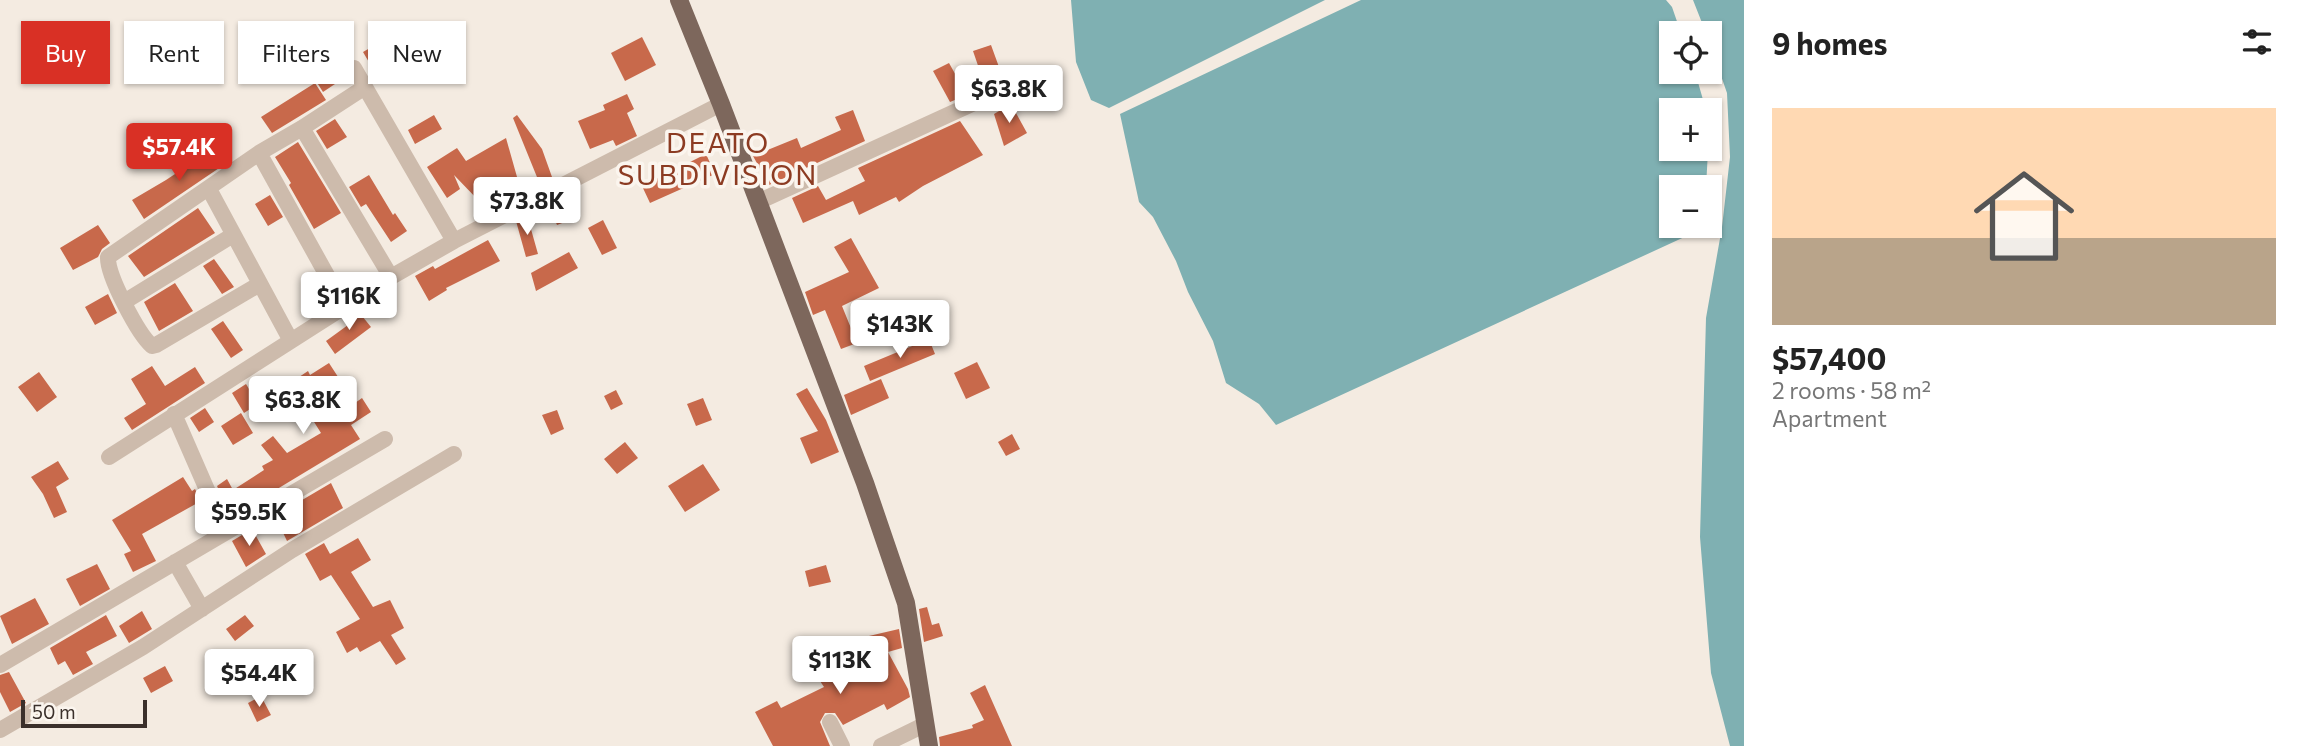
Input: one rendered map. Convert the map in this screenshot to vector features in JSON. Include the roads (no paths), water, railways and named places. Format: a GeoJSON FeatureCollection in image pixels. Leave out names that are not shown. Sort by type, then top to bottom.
{"type":"FeatureCollection","features":[{"type":"Feature","properties":{"kind":"main road"},"geometry":{"type":"LineString","coordinates":[[679,0],[864,483],[906,603],[929,746]]}},
{"type":"Feature","properties":{"kind":"street"},"geometry":{"type":"LineString","coordinates":[[354,68],[454,241]]}},
{"type":"Feature","properties":{"kind":"street"},"geometry":{"type":"LineString","coordinates":[[260,284],[152,346],[124,302],[108,264],[108,257],[259,153],[365,88]]}},
{"type":"Feature","properties":{"kind":"street"},"geometry":{"type":"LineString","coordinates":[[758,202],[1009,88]]}},
{"type":"Feature","properties":{"kind":"street"},"geometry":{"type":"LineString","coordinates":[[108,457],[391,277],[454,241],[721,104]]}},
{"type":"Feature","properties":{"kind":"street"},"geometry":{"type":"LineString","coordinates":[[302,128],[391,277]]}},
{"type":"Feature","properties":{"kind":"street"},"geometry":{"type":"LineString","coordinates":[[259,153],[344,306]]}},
{"type":"Feature","properties":{"kind":"street"},"geometry":{"type":"LineString","coordinates":[[209,189],[291,341]]}},
{"type":"Feature","properties":{"kind":"street"},"geometry":{"type":"LineString","coordinates":[[124,302],[233,235]]}},
{"type":"Feature","properties":{"kind":"street"},"geometry":{"type":"LineString","coordinates":[[174,414],[225,531]]}},
{"type":"Feature","properties":{"kind":"street"},"geometry":{"type":"LineString","coordinates":[[0,665],[385,439]]}},
{"type":"Feature","properties":{"kind":"street"},"geometry":{"type":"LineString","coordinates":[[0,730],[143,647],[292,550],[454,454]]}},
{"type":"Feature","properties":{"kind":"street"},"geometry":{"type":"LineString","coordinates":[[175,562],[202,609]]}},
{"type":"Feature","properties":{"kind":"street"},"geometry":{"type":"LineString","coordinates":[[830,722],[842,746]]}},
{"type":"Feature","properties":{"kind":"street"},"geometry":{"type":"LineString","coordinates":[[881,746],[926,724]]}},
{"type":"Feature","properties":{"kind":"water"},"geometry":{"type":"Polygon","coordinates":[[[1071,0],[1325,0],[1109,108],[1091,100],[1076,62],[1071,0]]]}},
{"type":"Feature","properties":{"kind":"water"},"geometry":{"type":"Polygon","coordinates":[[[1361,0],[1666,0],[1672,7],[1677,21],[1659,21],[1659,84],[1698,84],[1703,98],[1659,98],[1659,161],[1707,161],[1707,175],[1659,175],[1659,238],[1682,238],[1276,425],[1259,404],[1226,383],[1213,341],[1188,292],[1176,261],[1153,217],[1139,202],[1120,114],[1361,0]]]}},
{"type":"Feature","properties":{"kind":"water"},"geometry":{"type":"Polygon","coordinates":[[[1693,0],[1744,0],[1744,746],[1730,746],[1711,673],[1700,537],[1706,318],[1722,238],[1730,157],[1727,93],[1722,79],[1722,21],[1701,21],[1693,0]]]}},
{"type":"Feature","properties":{"kind":"district","name":"DEATO SUBDIVISION"},"geometry":{"type":"Point","coordinates":[718,159]}}]}
